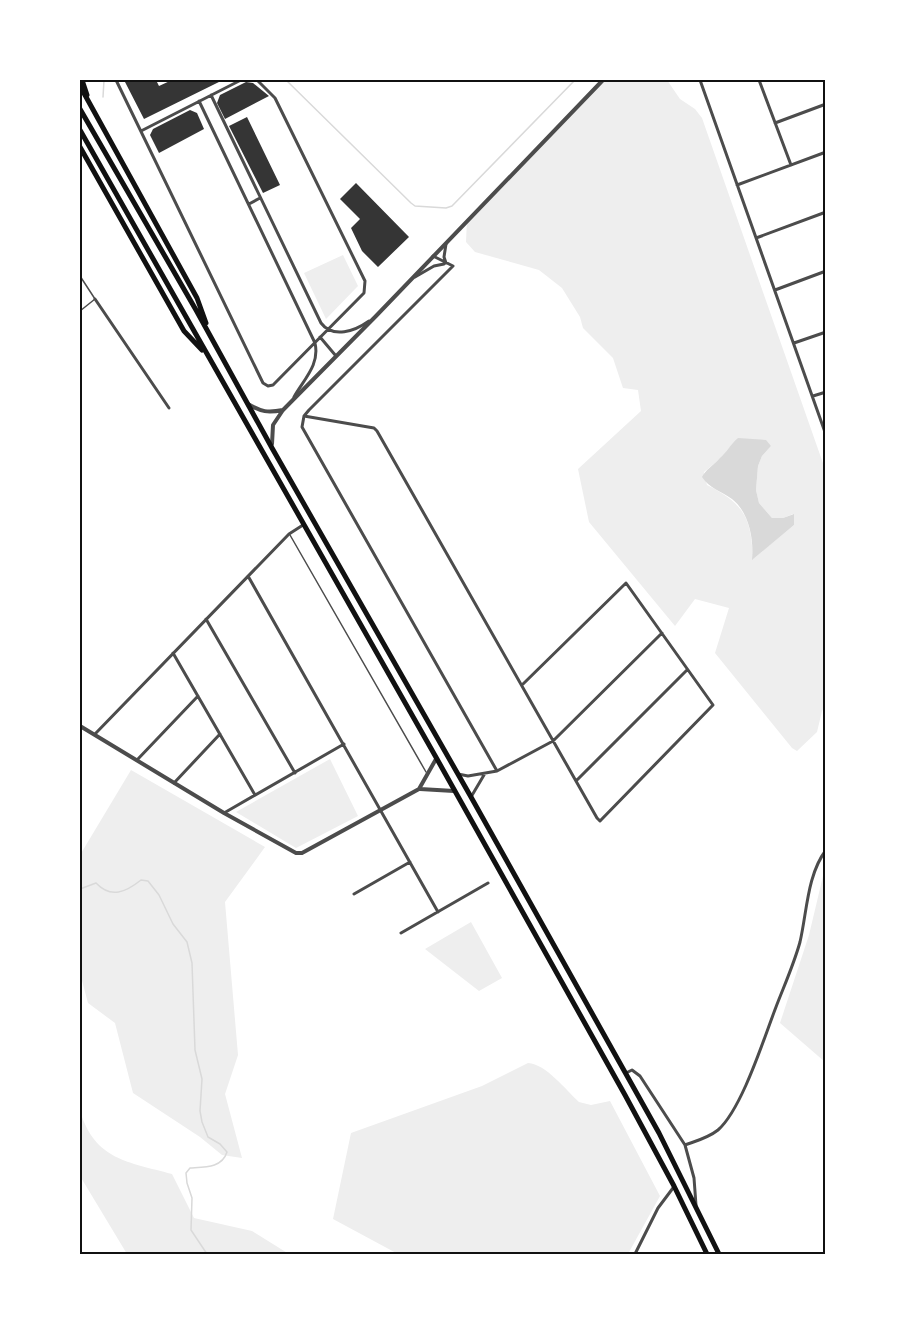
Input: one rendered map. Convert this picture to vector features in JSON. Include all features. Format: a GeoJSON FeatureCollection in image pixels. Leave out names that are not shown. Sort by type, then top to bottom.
{"type":"FeatureCollection","features":[{"type":"Feature","properties":{"kind":"highway"},"geometry":{"type":"LineString","coordinates":[[82,80],[91,106]]}},
{"type":"Feature","properties":{"kind":"highway"},"geometry":{"type":"LineString","coordinates":[[80,86],[197,298],[212,339]]}},
{"type":"Feature","properties":{"kind":"highway"},"geometry":{"type":"LineString","coordinates":[[80,109],[196,310],[659,1133],[719,1254]]}},
{"type":"Feature","properties":{"kind":"highway"},"geometry":{"type":"LineString","coordinates":[[80,130],[454,791],[674,1186],[707,1254]]}},
{"type":"Feature","properties":{"kind":"highway"},"geometry":{"type":"LineString","coordinates":[[80,147],[184,331],[209,358]]}},
{"type":"Feature","properties":{"kind":"street"},"geometry":{"type":"LineString","coordinates":[[116,80],[263,383],[268,386],[273,385],[364,293],[365,281],[275,98],[257,80]]}},
{"type":"Feature","properties":{"kind":"street"},"geometry":{"type":"LineString","coordinates":[[141,131],[241,80]]}},
{"type":"Feature","properties":{"kind":"street"},"geometry":{"type":"LineString","coordinates":[[272,448],[273,425],[283,410],[603,80]]}},
{"type":"Feature","properties":{"kind":"street"},"geometry":{"type":"LineString","coordinates":[[700,80],[825,435]]}},
{"type":"Feature","properties":{"kind":"street"},"geometry":{"type":"LineString","coordinates":[[760,80],[791,165]]}},
{"type":"Feature","properties":{"kind":"street"},"geometry":{"type":"LineString","coordinates":[[211,95],[321,323],[327,330],[336,333],[367,323],[376,316]]}},
{"type":"Feature","properties":{"kind":"street"},"geometry":{"type":"LineString","coordinates":[[199,101],[315,343],[314,365],[294,399]]}},
{"type":"Feature","properties":{"kind":"street"},"geometry":{"type":"LineString","coordinates":[[775,123],[825,104]]}},
{"type":"Feature","properties":{"kind":"street"},"geometry":{"type":"LineString","coordinates":[[736,185],[825,152]]}},
{"type":"Feature","properties":{"kind":"street"},"geometry":{"type":"LineString","coordinates":[[249,204],[260,198]]}},
{"type":"Feature","properties":{"kind":"street"},"geometry":{"type":"LineString","coordinates":[[756,238],[825,212]]}},
{"type":"Feature","properties":{"kind":"street"},"geometry":{"type":"LineString","coordinates":[[446,263],[444,257],[447,240]]}},
{"type":"Feature","properties":{"kind":"street"},"geometry":{"type":"LineString","coordinates":[[432,256],[453,266],[304,416],[302,428],[497,771]]}},
{"type":"Feature","properties":{"kind":"street"},"geometry":{"type":"LineString","coordinates":[[412,278],[434,266],[446,263]]}},
{"type":"Feature","properties":{"kind":"street"},"geometry":{"type":"LineString","coordinates":[[775,290],[825,271]]}},
{"type":"Feature","properties":{"kind":"street"},"geometry":{"type":"LineString","coordinates":[[95,299],[169,408]]}},
{"type":"Feature","properties":{"kind":"street"},"geometry":{"type":"LineString","coordinates":[[794,343],[825,332]]}},
{"type":"Feature","properties":{"kind":"street"},"geometry":{"type":"LineString","coordinates":[[320,338],[336,356]]}},
{"type":"Feature","properties":{"kind":"street"},"geometry":{"type":"LineString","coordinates":[[813,396],[825,392]]}},
{"type":"Feature","properties":{"kind":"street"},"geometry":{"type":"LineString","coordinates":[[247,403],[267,413],[283,410]]}},
{"type":"Feature","properties":{"kind":"street"},"geometry":{"type":"LineString","coordinates":[[304,416],[374,428],[377,431],[597,818],[600,821],[713,705],[626,583],[522,686]]}},
{"type":"Feature","properties":{"kind":"street"},"geometry":{"type":"LineString","coordinates":[[95,734],[289,534],[303,525]]}},
{"type":"Feature","properties":{"kind":"street"},"geometry":{"type":"LineString","coordinates":[[248,576],[438,912]]}},
{"type":"Feature","properties":{"kind":"street"},"geometry":{"type":"LineString","coordinates":[[206,619],[295,773]]}},
{"type":"Feature","properties":{"kind":"street"},"geometry":{"type":"LineString","coordinates":[[458,774],[468,776],[497,771],[553,741],[662,633]]}},
{"type":"Feature","properties":{"kind":"street"},"geometry":{"type":"LineString","coordinates":[[173,653],[255,795]]}},
{"type":"Feature","properties":{"kind":"street"},"geometry":{"type":"LineString","coordinates":[[576,781],[688,669]]}},
{"type":"Feature","properties":{"kind":"street"},"geometry":{"type":"LineString","coordinates":[[137,760],[198,696]]}},
{"type":"Feature","properties":{"kind":"street"},"geometry":{"type":"LineString","coordinates":[[80,726],[286,849],[302,853],[419,789],[436,759]]}},
{"type":"Feature","properties":{"kind":"street"},"geometry":{"type":"LineString","coordinates":[[174,783],[220,734]]}},
{"type":"Feature","properties":{"kind":"street"},"geometry":{"type":"LineString","coordinates":[[224,813],[344,744]]}},
{"type":"Feature","properties":{"kind":"street"},"geometry":{"type":"LineString","coordinates":[[471,797],[485,774]]}},
{"type":"Feature","properties":{"kind":"street"},"geometry":{"type":"LineString","coordinates":[[419,789],[454,791]]}},
{"type":"Feature","properties":{"kind":"street"},"geometry":{"type":"LineString","coordinates":[[685,1146],[710,1136],[718,1130],[732,1112],[742,1091],[768,1029],[799,944],[814,874],[819,858],[825,850]]}},
{"type":"Feature","properties":{"kind":"street"},"geometry":{"type":"LineString","coordinates":[[354,894],[411,862]]}},
{"type":"Feature","properties":{"kind":"street"},"geometry":{"type":"LineString","coordinates":[[401,933],[488,884]]}},
{"type":"Feature","properties":{"kind":"street"},"geometry":{"type":"LineString","coordinates":[[625,1074],[632,1070],[640,1076],[685,1146],[694,1179],[696,1205]]}},
{"type":"Feature","properties":{"kind":"street"},"geometry":{"type":"LineString","coordinates":[[635,1254],[658,1208],[674,1186]]}},
{"type":"Feature","properties":{"kind":"lane"},"geometry":{"type":"LineString","coordinates":[[80,276],[95,299],[80,311]]}},
{"type":"Feature","properties":{"kind":"lane"},"geometry":{"type":"LineString","coordinates":[[289,534],[428,776]]}},
{"type":"Feature","properties":{"kind":"shaded area"},"geometry":{"type":"Polygon","coordinates":[[[604,80],[667,80],[680,99],[695,109],[702,118],[825,469],[825,706],[817,732],[797,751],[792,748],[715,653],[729,608],[695,599],[675,626],[589,522],[578,469],[641,411],[638,390],[623,388],[613,358],[583,328],[580,317],[562,288],[539,270],[475,252],[466,242],[467,219],[604,80]],[[738,439],[704,472],[707,485],[730,499],[744,514],[750,533],[753,559],[794,525],[793,514],[783,518],[772,518],[759,503],[756,490],[758,466],[762,456],[771,446],[738,439]]]}},
{"type":"Feature","properties":{"kind":"shaded area"},"geometry":{"type":"Polygon","coordinates":[[[343,255],[358,286],[326,319],[304,273],[343,255]]]}},
{"type":"Feature","properties":{"kind":"shaded area"},"geometry":{"type":"Polygon","coordinates":[[[738,438],[766,440],[771,446],[762,456],[758,466],[756,490],[759,503],[772,518],[783,518],[794,514],[794,525],[752,560],[751,535],[743,511],[732,499],[712,487],[702,477],[738,438]]]}},
{"type":"Feature","properties":{"kind":"shaded area"},"geometry":{"type":"Polygon","coordinates":[[[330,759],[358,816],[296,848],[236,812],[330,759]]]}},
{"type":"Feature","properties":{"kind":"shaded area"},"geometry":{"type":"Polygon","coordinates":[[[131,770],[265,847],[225,902],[238,1055],[225,1094],[242,1158],[222,1155],[200,1137],[133,1093],[115,1023],[88,1003],[80,973],[80,855],[131,770]]]}},
{"type":"Feature","properties":{"kind":"shaded area"},"geometry":{"type":"Polygon","coordinates":[[[825,874],[825,1062],[780,1023],[809,935],[825,874]]]}},
{"type":"Feature","properties":{"kind":"shaded area"},"geometry":{"type":"Polygon","coordinates":[[[471,922],[502,978],[479,991],[425,949],[471,922]]]}},
{"type":"Feature","properties":{"kind":"shaded area"},"geometry":{"type":"Polygon","coordinates":[[[528,1063],[535,1064],[549,1073],[579,1102],[591,1105],[610,1101],[660,1196],[628,1254],[398,1254],[333,1219],[351,1133],[482,1086],[528,1063]]]}},
{"type":"Feature","properties":{"kind":"shaded area"},"geometry":{"type":"Polygon","coordinates":[[[80,1111],[86,1127],[104,1149],[128,1162],[172,1174],[194,1218],[252,1231],[289,1254],[127,1254],[80,1176],[80,1111]]]}},
{"type":"Feature","properties":{"kind":"building"},"geometry":{"type":"Polygon","coordinates":[[[126,80],[156,80],[159,86],[172,80],[223,80],[144,119],[126,80]]]}},
{"type":"Feature","properties":{"kind":"building"},"geometry":{"type":"Polygon","coordinates":[[[246,82],[253,83],[269,96],[225,119],[217,103],[220,95],[246,82]]]}},
{"type":"Feature","properties":{"kind":"building"},"geometry":{"type":"Polygon","coordinates":[[[190,110],[197,113],[204,129],[159,153],[150,135],[153,129],[190,110]]]}},
{"type":"Feature","properties":{"kind":"building"},"geometry":{"type":"Polygon","coordinates":[[[247,117],[280,185],[263,193],[229,126],[247,117]]]}},
{"type":"Feature","properties":{"kind":"building"},"geometry":{"type":"Polygon","coordinates":[[[356,183],[409,237],[378,267],[362,251],[351,228],[360,219],[340,199],[356,183]]]}},
{"type":"Feature","properties":{"kind":"waterway"},"geometry":{"type":"LineString","coordinates":[[103,97],[104,80]]}},
{"type":"Feature","properties":{"kind":"waterway"},"geometry":{"type":"LineString","coordinates":[[286,80],[411,203],[415,206],[446,208],[452,206],[575,80]]}},
{"type":"Feature","properties":{"kind":"waterway"},"geometry":{"type":"LineString","coordinates":[[80,889],[96,883],[107,891],[118,892],[130,888],[141,880],[148,881],[159,895],[173,924],[187,942],[192,963],[195,1050],[202,1079],[200,1111],[202,1122],[208,1137],[220,1144],[227,1152],[217,1164],[190,1168],[186,1173],[192,1198],[191,1230],[207,1254]]}}]}
